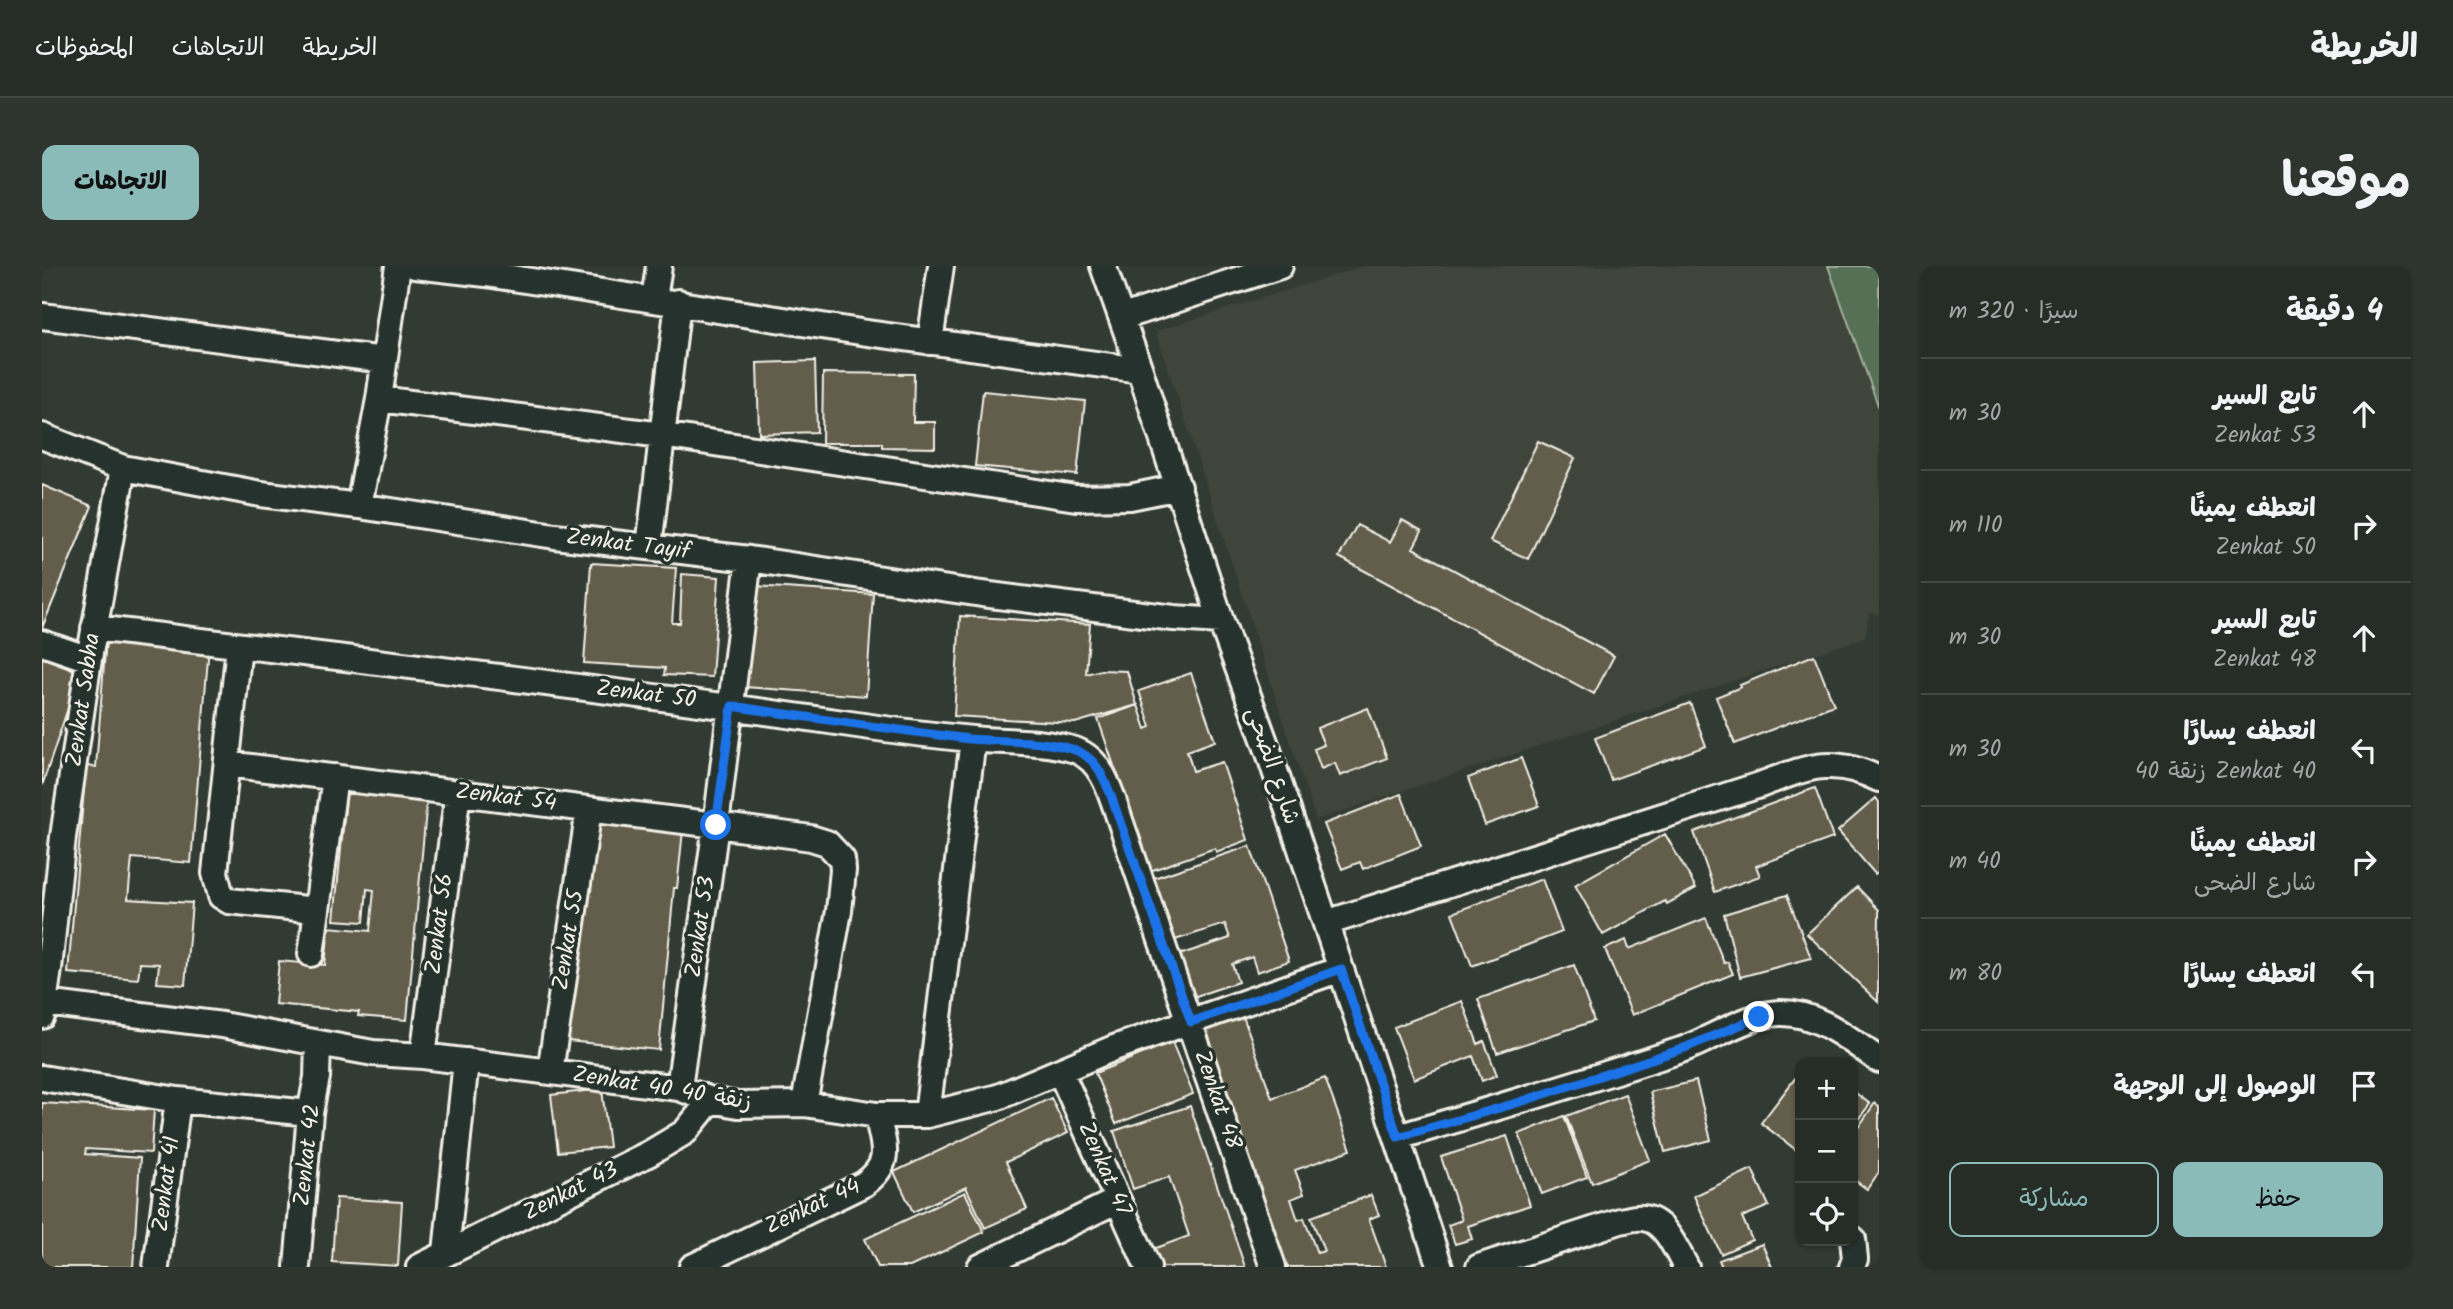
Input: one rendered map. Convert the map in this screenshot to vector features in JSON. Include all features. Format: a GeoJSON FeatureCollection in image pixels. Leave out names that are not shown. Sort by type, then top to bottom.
{"type":"FeatureCollection","features":[{"type":"Feature","properties":{"kind":"street"},"geometry":{"type":"LineString","coordinates":[[359,506],[379,399],[398,266]]}},
{"type":"Feature","properties":{"kind":"street"},"geometry":{"type":"LineString","coordinates":[[415,266],[486,274],[930,342],[1140,370]]}},
{"type":"Feature","properties":{"kind":"street"},"geometry":{"type":"LineString","coordinates":[[649,547],[662,435],[666,301],[659,266]]}},
{"type":"Feature","properties":{"kind":"street"},"geometry":{"type":"LineString","coordinates":[[930,342],[941,266]]}},
{"type":"Feature","properties":{"kind":"street","name":"شارع الضحى"},"geometry":{"type":"LineString","coordinates":[[1103,266],[1123,317],[1221,621],[1269,753],[1440,1267]]}},
{"type":"Feature","properties":{"kind":"street"},"geometry":{"type":"LineString","coordinates":[[1123,317],[1280,266]]}},
{"type":"Feature","properties":{"kind":"street"},"geometry":{"type":"LineString","coordinates":[[42,316],[384,360]]}},
{"type":"Feature","properties":{"kind":"street"},"geometry":{"type":"LineString","coordinates":[[379,399],[662,435],[1076,498],[1130,497],[1179,487]]}},
{"type":"Feature","properties":{"kind":"street","name":"Zenkat Tayif"},"geometry":{"type":"LineString","coordinates":[[42,436],[123,468],[261,494],[555,536],[749,559],[982,594],[1174,618],[1221,621]]}},
{"type":"Feature","properties":{"kind":"street","name":"Zenkat Sabha"},"geometry":{"type":"LineString","coordinates":[[44,1009],[52,836],[89,659],[123,468]]}},
{"type":"Feature","properties":{"kind":"street","name":"Zenkat 53"},"geometry":{"type":"LineString","coordinates":[[679,1088],[732,706],[749,559]]}},
{"type":"Feature","properties":{"kind":"street","name":"Zenkat 50"},"geometry":{"type":"LineString","coordinates":[[94,628],[732,706],[846,724],[1054,746],[1076,751],[1090,758],[1099,767],[1145,894]]}},
{"type":"Feature","properties":{"kind":"street"},"geometry":{"type":"LineString","coordinates":[[42,643],[89,659]]}},
{"type":"Feature","properties":{"kind":"street"},"geometry":{"type":"LineString","coordinates":[[239,646],[215,873],[221,896],[229,901],[317,910]]}},
{"type":"Feature","properties":{"kind":"street"},"geometry":{"type":"LineString","coordinates":[[927,1115],[973,739]]}},
{"type":"Feature","properties":{"kind":"street","name":"Zenkat 54"},"geometry":{"type":"LineString","coordinates":[[227,764],[716,825],[811,838],[827,843],[842,859],[843,870],[839,911],[804,1104]]}},
{"type":"Feature","properties":{"kind":"street"},"geometry":{"type":"LineString","coordinates":[[1326,923],[1806,768],[1829,764],[1850,768],[1879,779]]}},
{"type":"Feature","properties":{"kind":"street"},"geometry":{"type":"LineString","coordinates":[[311,954],[335,777]]}},
{"type":"Feature","properties":{"kind":"street","name":"Zenkat 56"},"geometry":{"type":"LineString","coordinates":[[423,1056],[457,792]]}},
{"type":"Feature","properties":{"kind":"street","name":"Zenkat 55"},"geometry":{"type":"LineString","coordinates":[[550,1072],[589,809]]}},
{"type":"Feature","properties":{"kind":"street","name":"Zenkat 48"},"geometry":{"type":"LineString","coordinates":[[1145,894],[1273,1267]]}},
{"type":"Feature","properties":{"kind":"street","name":"Zenkat 40 زنقة 40"},"geometry":{"type":"LineString","coordinates":[[44,1009],[199,1021],[373,1053],[423,1056],[679,1088],[711,1100],[738,1105],[804,1104],[877,1115],[927,1115],[998,1097],[1114,1048],[1341,969]]}},
{"type":"Feature","properties":{"kind":"street"},"geometry":{"type":"LineString","coordinates":[[1398,1137],[1520,1102],[1706,1041],[1759,1017],[1780,1013],[1800,1014],[1820,1021],[1879,1060]]}},
{"type":"Feature","properties":{"kind":"street","name":"Zenkat 42"},"geometry":{"type":"LineString","coordinates":[[297,1267],[318,1044]]}},
{"type":"Feature","properties":{"kind":"street"},"geometry":{"type":"LineString","coordinates":[[446,1252],[466,1062]]}},
{"type":"Feature","properties":{"kind":"street","name":"Zenkat 47"},"geometry":{"type":"LineString","coordinates":[[1060,1071],[1148,1267]]}},
{"type":"Feature","properties":{"kind":"street"},"geometry":{"type":"LineString","coordinates":[[42,1077],[178,1100],[310,1113]]}},
{"type":"Feature","properties":{"kind":"street","name":"Zenkat 41"},"geometry":{"type":"LineString","coordinates":[[156,1267],[178,1100]]}},
{"type":"Feature","properties":{"kind":"street","name":"Zenkat 43"},"geometry":{"type":"LineString","coordinates":[[419,1267],[650,1153],[685,1132],[711,1100]]}},
{"type":"Feature","properties":{"kind":"street","name":"Zenkat 44"},"geometry":{"type":"LineString","coordinates":[[692,1267],[864,1184],[876,1175],[883,1165],[885,1152],[877,1115]]}},
{"type":"Feature","properties":{"kind":"street"},"geometry":{"type":"LineString","coordinates":[[980,1267],[1118,1200]]}},
{"type":"Feature","properties":{"kind":"street"},"geometry":{"type":"LineString","coordinates":[[1479,1267],[1620,1221],[1643,1217],[1664,1230],[1686,1267]]}},
{"type":"Feature","properties":{"kind":"street"},"geometry":{"type":"LineString","coordinates":[[1852,1267],[1855,1259],[1854,1246]]}},
{"type":"Feature","properties":{"kind":"shaded area"},"geometry":{"type":"Polygon","coordinates":[[[1365,266],[1879,266],[1879,614],[1869,613],[1865,637],[1316,820],[1156,331],[1365,266]]]}},
{"type":"Feature","properties":{"kind":"green space"},"geometry":{"type":"Polygon","coordinates":[[[1828,266],[1879,266],[1879,408],[1828,266]]]}},
{"type":"Feature","properties":{"kind":"building"},"geometry":{"type":"Polygon","coordinates":[[[815,361],[817,432],[759,434],[757,363],[815,361]]]}},
{"type":"Feature","properties":{"kind":"building"},"geometry":{"type":"Polygon","coordinates":[[[823,373],[914,374],[913,422],[935,422],[935,448],[882,447],[882,443],[822,443],[823,373]]]}},
{"type":"Feature","properties":{"kind":"building"},"geometry":{"type":"Polygon","coordinates":[[[983,391],[1085,401],[1077,475],[975,466],[983,391]]]}},
{"type":"Feature","properties":{"kind":"building"},"geometry":{"type":"Polygon","coordinates":[[[1538,441],[1575,458],[1528,559],[1490,541],[1538,441]]]}},
{"type":"Feature","properties":{"kind":"building"},"geometry":{"type":"Polygon","coordinates":[[[42,485],[92,506],[42,628],[42,485]]]}},
{"type":"Feature","properties":{"kind":"building"},"geometry":{"type":"Polygon","coordinates":[[[1402,520],[1422,531],[1413,548],[1614,656],[1594,694],[1339,557],[1357,525],[1390,542],[1402,520]]]}},
{"type":"Feature","properties":{"kind":"building"},"geometry":{"type":"Polygon","coordinates":[[[591,563],[676,568],[672,623],[680,623],[682,574],[719,577],[712,677],[664,675],[665,668],[584,663],[591,563]]]}},
{"type":"Feature","properties":{"kind":"building"},"geometry":{"type":"Polygon","coordinates":[[[755,586],[873,594],[866,696],[745,687],[755,586]]]}},
{"type":"Feature","properties":{"kind":"building"},"geometry":{"type":"Polygon","coordinates":[[[960,616],[1090,624],[1086,674],[1101,670],[1127,671],[1137,705],[1075,723],[954,716],[960,616]]]}},
{"type":"Feature","properties":{"kind":"building"},"geometry":{"type":"Polygon","coordinates":[[[106,638],[209,646],[191,863],[132,858],[128,899],[192,903],[185,985],[157,983],[159,964],[140,963],[138,979],[68,973],[86,766],[96,767],[106,638]]]}},
{"type":"Feature","properties":{"kind":"building"},"geometry":{"type":"Polygon","coordinates":[[[1814,655],[1834,705],[1735,744],[1716,697],[1814,655]]]}},
{"type":"Feature","properties":{"kind":"building"},"geometry":{"type":"Polygon","coordinates":[[[42,657],[80,672],[42,786],[42,657]]]}},
{"type":"Feature","properties":{"kind":"building"},"geometry":{"type":"Polygon","coordinates":[[[1191,673],[1215,741],[1187,751],[1193,771],[1222,762],[1248,840],[1216,852],[1215,848],[1150,871],[1098,719],[1138,705],[1146,729],[1151,727],[1139,691],[1191,673]]]}},
{"type":"Feature","properties":{"kind":"building"},"geometry":{"type":"Polygon","coordinates":[[[1690,703],[1706,746],[1611,780],[1595,738],[1690,703]]]}},
{"type":"Feature","properties":{"kind":"building"},"geometry":{"type":"Polygon","coordinates":[[[1368,708],[1387,758],[1340,776],[1335,763],[1321,769],[1314,749],[1324,745],[1317,728],[1368,708]]]}},
{"type":"Feature","properties":{"kind":"building"},"geometry":{"type":"Polygon","coordinates":[[[1521,758],[1539,806],[1485,825],[1468,778],[1521,758]]]}},
{"type":"Feature","properties":{"kind":"building"},"geometry":{"type":"Polygon","coordinates":[[[347,788],[427,799],[407,1020],[358,1016],[359,1012],[275,1004],[279,961],[325,965],[329,927],[370,931],[374,890],[367,889],[364,922],[334,920],[347,788]]]}},
{"type":"Feature","properties":{"kind":"building"},"geometry":{"type":"Polygon","coordinates":[[[1815,788],[1833,838],[1756,866],[1760,876],[1715,892],[1694,832],[1815,788]]]}},
{"type":"Feature","properties":{"kind":"building"},"geometry":{"type":"Polygon","coordinates":[[[1401,794],[1421,846],[1363,869],[1360,862],[1342,869],[1324,824],[1401,794]]]}},
{"type":"Feature","properties":{"kind":"building"},"geometry":{"type":"Polygon","coordinates":[[[1876,798],[1879,802],[1879,871],[1875,874],[1838,831],[1876,798]]]}},
{"type":"Feature","properties":{"kind":"building"},"geometry":{"type":"Polygon","coordinates":[[[594,822],[683,830],[677,888],[674,888],[659,1050],[568,1041],[584,874],[594,822]]]}},
{"type":"Feature","properties":{"kind":"building"},"geometry":{"type":"Polygon","coordinates":[[[1665,834],[1696,888],[1667,904],[1665,901],[1603,935],[1575,885],[1665,834]]]}},
{"type":"Feature","properties":{"kind":"building"},"geometry":{"type":"Polygon","coordinates":[[[1250,846],[1289,961],[1257,972],[1252,957],[1232,964],[1238,982],[1190,998],[1176,956],[1230,938],[1225,924],[1172,941],[1151,879],[1250,846]]]}},
{"type":"Feature","properties":{"kind":"building"},"geometry":{"type":"Polygon","coordinates":[[[1542,879],[1562,932],[1472,966],[1452,913],[1542,879]]]}},
{"type":"Feature","properties":{"kind":"building"},"geometry":{"type":"Polygon","coordinates":[[[1857,887],[1879,910],[1878,1002],[1807,934],[1857,887]]]}},
{"type":"Feature","properties":{"kind":"building"},"geometry":{"type":"Polygon","coordinates":[[[1787,895],[1811,958],[1740,977],[1724,914],[1787,895]]]}},
{"type":"Feature","properties":{"kind":"building"},"geometry":{"type":"Polygon","coordinates":[[[1706,918],[1724,963],[1728,962],[1733,974],[1632,1015],[1605,949],[1626,940],[1629,949],[1706,918]]]}},
{"type":"Feature","properties":{"kind":"building"},"geometry":{"type":"Polygon","coordinates":[[[1574,965],[1594,1021],[1497,1053],[1478,999],[1574,965]]]}},
{"type":"Feature","properties":{"kind":"building"},"geometry":{"type":"Polygon","coordinates":[[[1462,1001],[1478,1044],[1484,1041],[1497,1075],[1482,1081],[1473,1056],[1414,1079],[1394,1027],[1462,1001]]]}},
{"type":"Feature","properties":{"kind":"building"},"geometry":{"type":"Polygon","coordinates":[[[1243,1016],[1272,1098],[1325,1078],[1351,1150],[1295,1170],[1304,1194],[1291,1199],[1298,1220],[1304,1218],[1317,1253],[1324,1251],[1311,1217],[1371,1195],[1379,1215],[1369,1219],[1386,1267],[1285,1267],[1199,1032],[1243,1016]]]}},
{"type":"Feature","properties":{"kind":"building"},"geometry":{"type":"Polygon","coordinates":[[[1172,1042],[1193,1094],[1116,1124],[1095,1073],[1172,1042]]]}},
{"type":"Feature","properties":{"kind":"building"},"geometry":{"type":"Polygon","coordinates":[[[1795,1079],[1795,1149],[1761,1123],[1795,1079]]]}},
{"type":"Feature","properties":{"kind":"building"},"geometry":{"type":"Polygon","coordinates":[[[1696,1081],[1711,1140],[1665,1152],[1650,1092],[1696,1081]]]}},
{"type":"Feature","properties":{"kind":"building"},"geometry":{"type":"Polygon","coordinates":[[[602,1089],[609,1147],[558,1152],[551,1095],[602,1089]]]}},
{"type":"Feature","properties":{"kind":"building"},"geometry":{"type":"Polygon","coordinates":[[[1625,1094],[1650,1160],[1592,1183],[1566,1116],[1625,1094]]]}},
{"type":"Feature","properties":{"kind":"building"},"geometry":{"type":"Polygon","coordinates":[[[1858,1095],[1870,1104],[1858,1120],[1858,1095]]]}},
{"type":"Feature","properties":{"kind":"building"},"geometry":{"type":"Polygon","coordinates":[[[1051,1098],[1068,1133],[1006,1162],[1027,1209],[985,1228],[966,1187],[913,1212],[894,1172],[1051,1098]]]}},
{"type":"Feature","properties":{"kind":"building"},"geometry":{"type":"Polygon","coordinates":[[[42,1103],[154,1110],[151,1153],[86,1149],[85,1154],[140,1158],[133,1267],[42,1267],[42,1103]]]}},
{"type":"Feature","properties":{"kind":"building"},"geometry":{"type":"Polygon","coordinates":[[[1875,1103],[1879,1106],[1879,1172],[1867,1189],[1858,1183],[1858,1128],[1875,1103]]]}},
{"type":"Feature","properties":{"kind":"building"},"geometry":{"type":"Polygon","coordinates":[[[1190,1106],[1245,1267],[1159,1267],[1153,1249],[1189,1236],[1169,1177],[1133,1189],[1114,1131],[1190,1106]]]}},
{"type":"Feature","properties":{"kind":"building"},"geometry":{"type":"Polygon","coordinates":[[[1564,1116],[1587,1177],[1542,1194],[1519,1134],[1564,1116]]]}},
{"type":"Feature","properties":{"kind":"building"},"geometry":{"type":"Polygon","coordinates":[[[1507,1136],[1530,1205],[1468,1226],[1472,1239],[1455,1244],[1448,1225],[1462,1220],[1441,1157],[1507,1136]]]}},
{"type":"Feature","properties":{"kind":"building"},"geometry":{"type":"Polygon","coordinates":[[[1752,1169],[1769,1206],[1742,1217],[1752,1240],[1721,1254],[1694,1196],[1752,1169]]]}},
{"type":"Feature","properties":{"kind":"building"},"geometry":{"type":"Polygon","coordinates":[[[965,1192],[984,1232],[910,1267],[878,1267],[865,1239],[965,1192]]]}},
{"type":"Feature","properties":{"kind":"building"},"geometry":{"type":"Polygon","coordinates":[[[336,1198],[402,1202],[398,1266],[332,1262],[336,1198]]]}},
{"type":"Feature","properties":{"kind":"building"},"geometry":{"type":"Polygon","coordinates":[[[1762,1244],[1772,1267],[1722,1267],[1719,1260],[1762,1244]]]}},
{"type":"Feature","properties":{"kind":"route"},"geometry":{"type":"LineString","coordinates":[[716,825],[732,706],[846,724],[1054,746],[1076,751],[1090,758],[1099,767],[1191,1022],[1341,969],[1398,1137],[1520,1102],[1682,1049],[1759,1017]]}}]}
